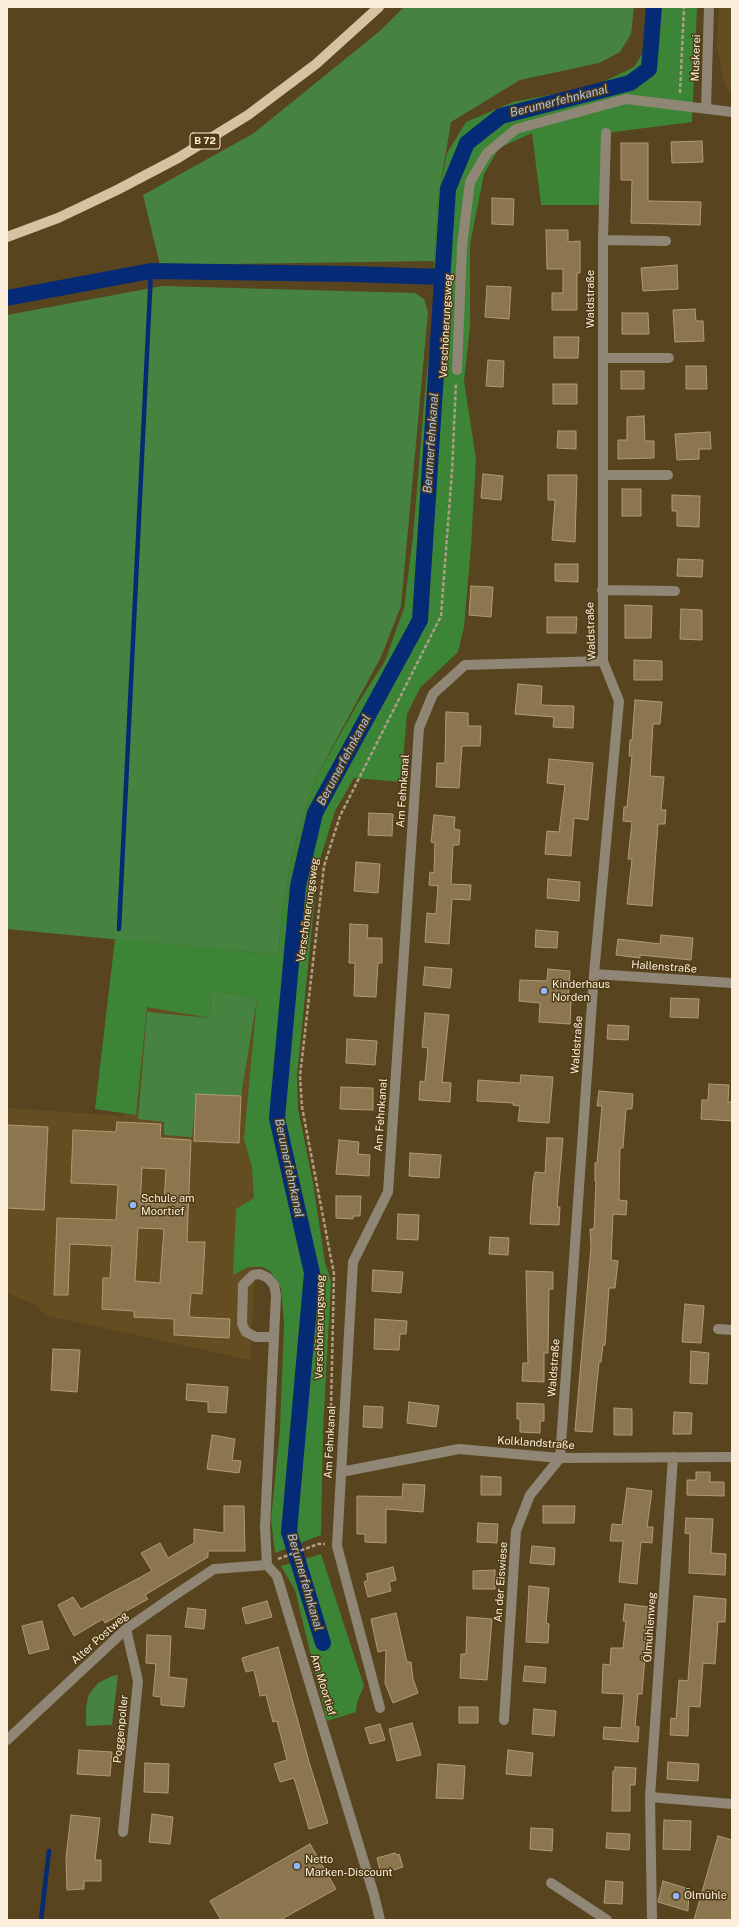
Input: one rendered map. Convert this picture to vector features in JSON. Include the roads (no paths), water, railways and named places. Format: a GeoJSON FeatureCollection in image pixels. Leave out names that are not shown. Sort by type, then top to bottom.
{"type":"FeatureCollection","features":[{"type":"Feature","properties":{"kind":"main road","name":"B 72"},"geometry":{"type":"LineString","coordinates":[[7,237],[58,218],[117,190],[178,158],[242,119],[316,64],[379,7]]}},
{"type":"Feature","properties":{"kind":"street","name":"Muskerei"},"geometry":{"type":"LineString","coordinates":[[706,109],[709,7]]}},
{"type":"Feature","properties":{"kind":"street","name":"Verschönerungsweg"},"geometry":{"type":"LineString","coordinates":[[457,370],[462,246],[470,182],[487,153],[516,129],[626,99],[732,112]]}},
{"type":"Feature","properties":{"kind":"street","name":"Waldstraße"},"geometry":{"type":"LineString","coordinates":[[560,1458],[594,974],[619,701],[603,661],[603,240],[606,133]]}},
{"type":"Feature","properties":{"kind":"street"},"geometry":{"type":"LineString","coordinates":[[603,240],[666,241]]}},
{"type":"Feature","properties":{"kind":"street"},"geometry":{"type":"LineString","coordinates":[[603,358],[669,358]]}},
{"type":"Feature","properties":{"kind":"street"},"geometry":{"type":"LineString","coordinates":[[603,475],[668,475]]}},
{"type":"Feature","properties":{"kind":"street","name":"Waldstraße"},"geometry":{"type":"LineString","coordinates":[[602,590],[675,591]]}},
{"type":"Feature","properties":{"kind":"street","name":"Am Fehnkanal"},"geometry":{"type":"LineString","coordinates":[[380,1708],[337,1546],[353,1262],[388,1192],[419,728],[432,694],[465,664],[603,661]]}},
{"type":"Feature","properties":{"kind":"street","name":"Hallenstraße"},"geometry":{"type":"LineString","coordinates":[[594,974],[732,983]]}},
{"type":"Feature","properties":{"kind":"street"},"geometry":{"type":"LineString","coordinates":[[267,1565],[265,1526],[274,1337],[276,1295],[274,1285],[264,1276],[260,1274],[253,1275],[243,1285],[242,1324],[246,1332],[256,1337],[274,1337]]}},
{"type":"Feature","properties":{"kind":"street"},"geometry":{"type":"LineString","coordinates":[[718,1330],[732,1330]]}},
{"type":"Feature","properties":{"kind":"street","name":"Kolklandstraße"},"geometry":{"type":"LineString","coordinates":[[340,1472],[459,1449],[560,1458],[732,1457]]}},
{"type":"Feature","properties":{"kind":"street","name":"An der Eiswiese"},"geometry":{"type":"LineString","coordinates":[[504,1720],[516,1531],[530,1495],[560,1458]]}},
{"type":"Feature","properties":{"kind":"street","name":"Ölmühlenweg"},"geometry":{"type":"LineString","coordinates":[[652,1920],[650,1797],[673,1458]]}},
{"type":"Feature","properties":{"kind":"street","name":"Alter Postweg"},"geometry":{"type":"LineString","coordinates":[[7,1740],[126,1629],[214,1569],[267,1565]]}},
{"type":"Feature","properties":{"kind":"street","name":"Am Moortief"},"geometry":{"type":"LineString","coordinates":[[267,1565],[277,1576],[374,1895],[380,1920]]}},
{"type":"Feature","properties":{"kind":"street","name":"Poggenpoller"},"geometry":{"type":"LineString","coordinates":[[123,1832],[138,1681],[126,1629]]}},
{"type":"Feature","properties":{"kind":"street"},"geometry":{"type":"LineString","coordinates":[[650,1797],[732,1804]]}},
{"type":"Feature","properties":{"kind":"street"},"geometry":{"type":"LineString","coordinates":[[551,1883],[607,1920]]}},
{"type":"Feature","properties":{"kind":"waterway","name":"Berumerfehnkanal"},"geometry":{"type":"LineString","coordinates":[[323,1643],[289,1532],[312,1273],[277,1118],[298,886],[315,813],[420,620],[448,189],[467,143],[501,116],[630,83],[649,69],[654,7]]}},
{"type":"Feature","properties":{"kind":"waterway"},"geometry":{"type":"LineString","coordinates":[[119,929],[151,271]]}},
{"type":"Feature","properties":{"kind":"waterway"},"geometry":{"type":"LineString","coordinates":[[7,298],[151,271],[442,277]]}},
{"type":"Feature","properties":{"kind":"waterway"},"geometry":{"type":"LineString","coordinates":[[41,1920],[49,1851]]}},
{"type":"Feature","properties":{"kind":"place","name":"Kinderhaus Norden"},"geometry":{"type":"Point","coordinates":[544,991]}},
{"type":"Feature","properties":{"kind":"place","name":"Schule am Moortief"},"geometry":{"type":"Point","coordinates":[133,1205]}},
{"type":"Feature","properties":{"kind":"place","name":"Netto Marken-Discount"},"geometry":{"type":"Point","coordinates":[297,1866]}},
{"type":"Feature","properties":{"kind":"place","name":"Ölmühle"},"geometry":{"type":"Point","coordinates":[676,1896]}}]}
